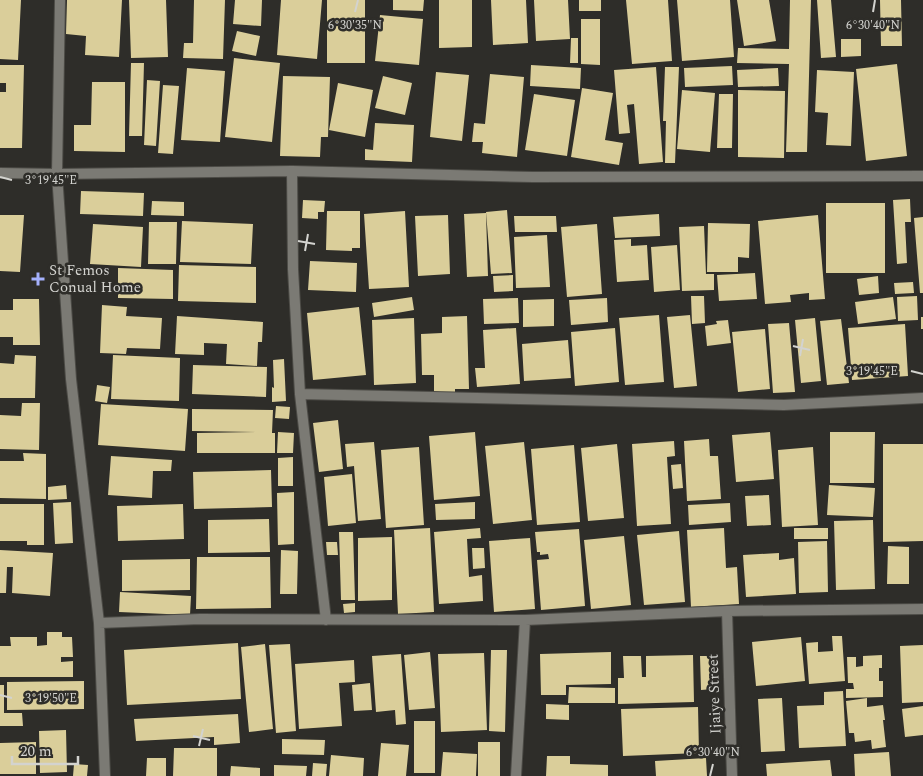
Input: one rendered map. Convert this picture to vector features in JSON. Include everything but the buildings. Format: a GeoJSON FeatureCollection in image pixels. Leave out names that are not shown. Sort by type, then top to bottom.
{"type":"FeatureCollection","features":[{"type":"Feature","properties":{"kind":"street"},"geometry":{"type":"LineString","coordinates":[[60,0],[57,174],[71,379],[100,623],[105,776]]}},
{"type":"Feature","properties":{"kind":"street"},"geometry":{"type":"LineString","coordinates":[[292,171],[293,269],[300,394],[326,620]]}},
{"type":"Feature","properties":{"kind":"street"},"geometry":{"type":"LineString","coordinates":[[0,172],[57,174],[292,171],[533,176],[923,176]]}},
{"type":"Feature","properties":{"kind":"street"},"geometry":{"type":"LineString","coordinates":[[300,394],[784,404],[923,398]]}},
{"type":"Feature","properties":{"kind":"street"},"geometry":{"type":"LineString","coordinates":[[100,623],[200,619],[525,620],[727,611],[923,610]]}},
{"type":"Feature","properties":{"kind":"street","name":"Ijaiye Street"},"geometry":{"type":"LineString","coordinates":[[727,611],[732,776]]}},
{"type":"Feature","properties":{"kind":"street"},"geometry":{"type":"LineString","coordinates":[[516,776],[525,620]]}},
{"type":"Feature","properties":{"kind":"place","name":"St Femos Conual Home"},"geometry":{"type":"Point","coordinates":[38,279]}}]}
